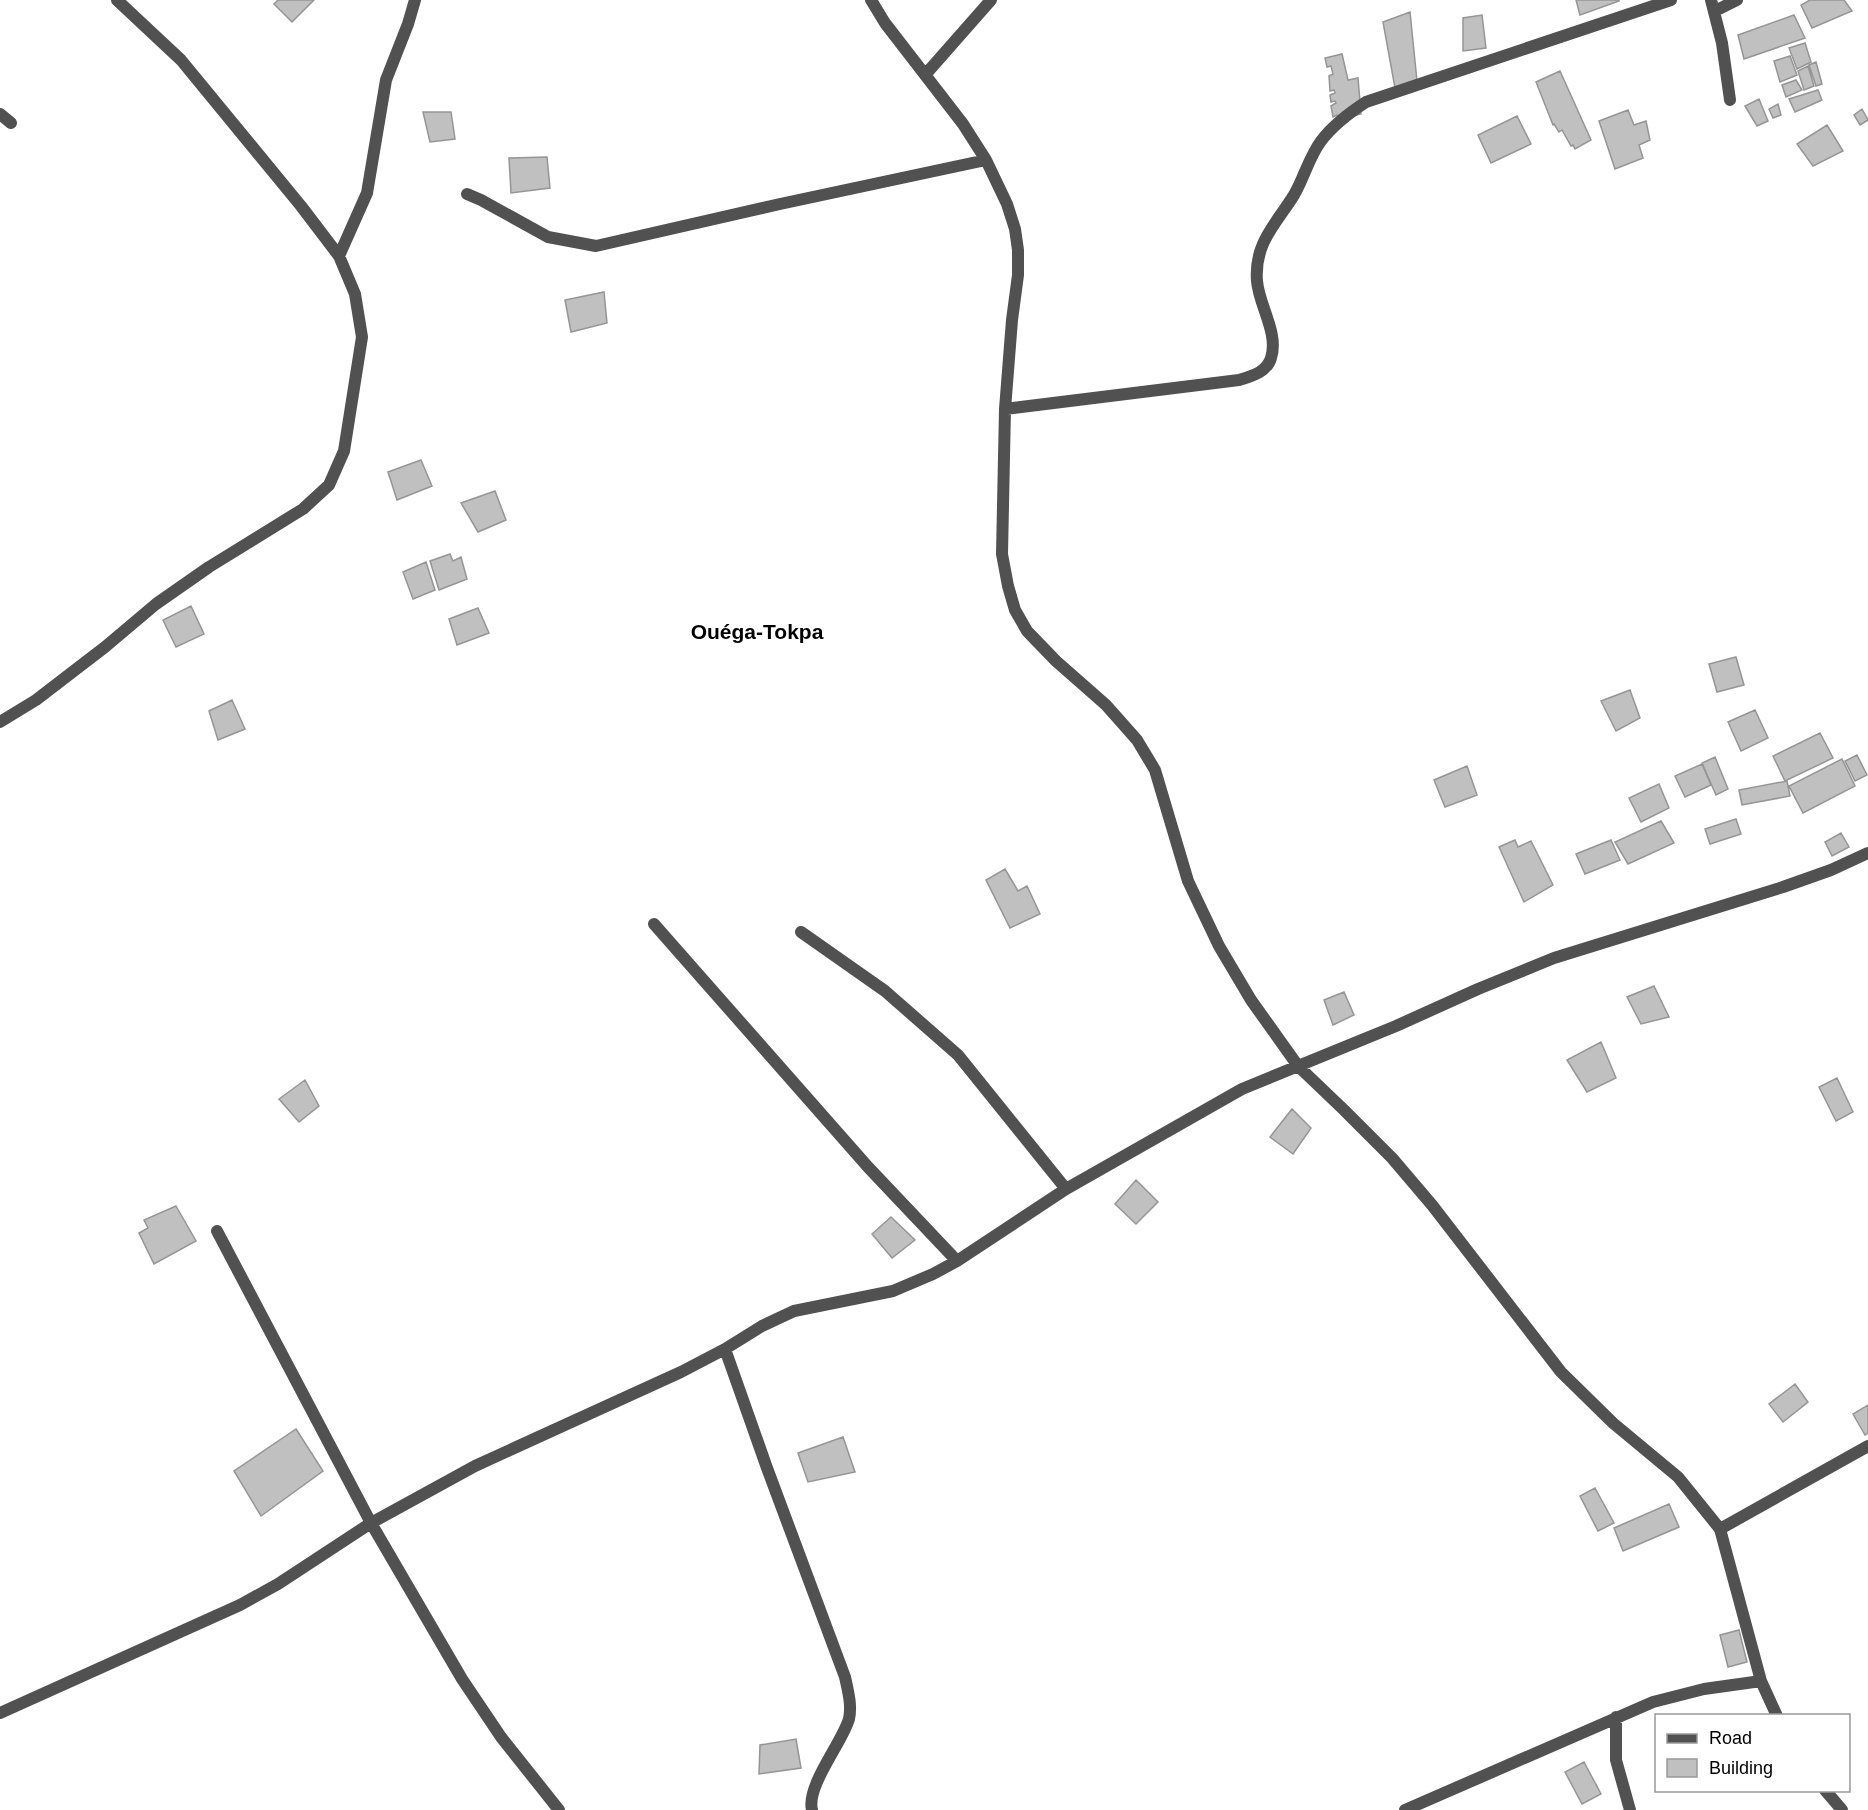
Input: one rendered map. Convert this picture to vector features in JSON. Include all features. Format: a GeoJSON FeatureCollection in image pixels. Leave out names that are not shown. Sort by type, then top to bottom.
{"type":"FeatureCollection","features":[{"type":"Feature","properties":{"kind":"street"},"geometry":{"type":"LineString","coordinates":[[0,722],[36,700],[156,604],[209,567],[303,509],[329,485],[344,451],[362,337],[355,294],[339,256],[181,60],[117,0]]}},
{"type":"Feature","properties":{"kind":"street"},"geometry":{"type":"LineString","coordinates":[[339,256],[367,193],[386,80],[415,0]]}},
{"type":"Feature","properties":{"kind":"street"},"geometry":{"type":"LineString","coordinates":[[871,0],[885,23],[963,124],[986,160],[1007,204],[1015,230],[1018,275],[1005,410],[1002,554],[1015,610],[1034,638],[1056,661],[1106,705],[1137,740],[1155,770],[1188,881],[1219,946],[1251,1000],[1298,1066],[1384,1150],[1432,1205],[1561,1372],[1613,1423],[1678,1477],[1720,1529],[1761,1681],[1775,1714]]}},
{"type":"Feature","properties":{"kind":"street"},"geometry":{"type":"LineString","coordinates":[[924,75],[992,0]]}},
{"type":"Feature","properties":{"kind":"street"},"geometry":{"type":"LineString","coordinates":[[1005,410],[1239,380],[1258,375],[1271,358],[1272,336],[1257,281],[1260,249],[1272,224],[1294,195],[1320,142],[1343,118],[1366,102],[1671,0]]}},
{"type":"Feature","properties":{"kind":"street"},"geometry":{"type":"LineString","coordinates":[[1730,100],[1713,5],[1737,0]]}},
{"type":"Feature","properties":{"kind":"street"},"geometry":{"type":"LineString","coordinates":[[0,114],[11,123]]}},
{"type":"Feature","properties":{"kind":"street"},"geometry":{"type":"LineString","coordinates":[[467,194],[548,237],[596,246],[986,160]]}},
{"type":"Feature","properties":{"kind":"street"},"geometry":{"type":"LineString","coordinates":[[0,1713],[240,1605],[278,1584],[371,1523],[475,1466],[681,1372],[762,1326],[794,1311],[893,1291],[933,1274],[957,1261],[1066,1188],[1242,1089],[1554,958],[1784,887],[1831,870],[1868,853]]}},
{"type":"Feature","properties":{"kind":"street"},"geometry":{"type":"LineString","coordinates":[[654,924],[868,1167],[957,1261]]}},
{"type":"Feature","properties":{"kind":"street"},"geometry":{"type":"LineString","coordinates":[[801,932],[885,991],[958,1055],[1066,1188]]}},
{"type":"Feature","properties":{"kind":"street"},"geometry":{"type":"LineString","coordinates":[[217,1231],[371,1523],[462,1679],[501,1737],[559,1810]]}},
{"type":"Feature","properties":{"kind":"street"},"geometry":{"type":"LineString","coordinates":[[726,1348],[767,1468],[845,1677],[850,1700],[849,1719],[817,1784],[812,1810]]}},
{"type":"Feature","properties":{"kind":"street"},"geometry":{"type":"LineString","coordinates":[[1720,1529],[1868,1446]]}},
{"type":"Feature","properties":{"kind":"street"},"geometry":{"type":"LineString","coordinates":[[1405,1810],[1427,1805],[1653,1702],[1704,1689],[1761,1681]]}},
{"type":"Feature","properties":{"kind":"street"},"geometry":{"type":"LineString","coordinates":[[1616,1717],[1616,1760],[1630,1810]]}},
{"type":"Feature","properties":{"kind":"street"},"geometry":{"type":"LineString","coordinates":[[1826,1792],[1842,1810]]}},
{"type":"Feature","properties":{"kind":"building"},"geometry":{"type":"Polygon","coordinates":[[[278,0],[314,0],[292,22],[274,4],[278,0]]]}},
{"type":"Feature","properties":{"kind":"building"},"geometry":{"type":"Polygon","coordinates":[[[1576,0],[1619,0],[1619,1],[1580,15],[1576,0]]]}},
{"type":"Feature","properties":{"kind":"building"},"geometry":{"type":"Polygon","coordinates":[[[1810,0],[1844,0],[1852,11],[1812,28],[1801,5],[1810,0]]]}},
{"type":"Feature","properties":{"kind":"building"},"geometry":{"type":"Polygon","coordinates":[[[1410,12],[1417,81],[1395,88],[1383,22],[1410,12]]]}},
{"type":"Feature","properties":{"kind":"building"},"geometry":{"type":"Polygon","coordinates":[[[1482,15],[1486,48],[1463,51],[1463,18],[1482,15]]]}},
{"type":"Feature","properties":{"kind":"building"},"geometry":{"type":"Polygon","coordinates":[[[1794,15],[1805,38],[1744,59],[1738,35],[1794,15]]]}},
{"type":"Feature","properties":{"kind":"building"},"geometry":{"type":"Polygon","coordinates":[[[1805,43],[1811,62],[1797,69],[1789,48],[1805,43]]]}},
{"type":"Feature","properties":{"kind":"building"},"geometry":{"type":"Polygon","coordinates":[[[1342,54],[1348,80],[1358,78],[1361,114],[1339,119],[1337,115],[1333,117],[1331,106],[1336,103],[1331,102],[1330,95],[1335,93],[1334,90],[1330,91],[1329,76],[1333,74],[1331,66],[1327,67],[1325,58],[1342,54]]]}},
{"type":"Feature","properties":{"kind":"building"},"geometry":{"type":"Polygon","coordinates":[[[1790,56],[1797,75],[1780,82],[1774,61],[1790,56]]]}},
{"type":"Feature","properties":{"kind":"building"},"geometry":{"type":"Polygon","coordinates":[[[1816,62],[1822,84],[1816,86],[1809,65],[1816,62]]]}},
{"type":"Feature","properties":{"kind":"building"},"geometry":{"type":"Polygon","coordinates":[[[1808,66],[1814,86],[1804,90],[1798,71],[1808,66]]]}},
{"type":"Feature","properties":{"kind":"building"},"geometry":{"type":"Polygon","coordinates":[[[1560,71],[1591,140],[1575,149],[1562,130],[1559,132],[1553,125],[1536,82],[1560,71]]]}},
{"type":"Feature","properties":{"kind":"building"},"geometry":{"type":"Polygon","coordinates":[[[1796,80],[1802,90],[1786,97],[1782,85],[1796,80]]]}},
{"type":"Feature","properties":{"kind":"building"},"geometry":{"type":"Polygon","coordinates":[[[1818,90],[1822,100],[1795,112],[1789,99],[1818,90]]]}},
{"type":"Feature","properties":{"kind":"building"},"geometry":{"type":"Polygon","coordinates":[[[1759,99],[1768,121],[1757,126],[1745,106],[1759,99]]]}},
{"type":"Feature","properties":{"kind":"building"},"geometry":{"type":"Polygon","coordinates":[[[1778,104],[1781,115],[1773,118],[1769,109],[1778,104]]]}},
{"type":"Feature","properties":{"kind":"building"},"geometry":{"type":"Polygon","coordinates":[[[1862,109],[1868,120],[1860,125],[1854,115],[1862,109]]]}},
{"type":"Feature","properties":{"kind":"building"},"geometry":{"type":"Polygon","coordinates":[[[1628,110],[1634,125],[1646,121],[1650,140],[1639,145],[1643,158],[1615,169],[1599,121],[1628,110]]]}},
{"type":"Feature","properties":{"kind":"building"},"geometry":{"type":"Polygon","coordinates":[[[423,112],[451,112],[455,139],[430,142],[423,112]]]}},
{"type":"Feature","properties":{"kind":"building"},"geometry":{"type":"Polygon","coordinates":[[[1517,116],[1531,144],[1491,163],[1478,135],[1517,116]]]}},
{"type":"Feature","properties":{"kind":"building"},"geometry":{"type":"Polygon","coordinates":[[[1827,125],[1843,151],[1813,166],[1797,144],[1827,125]]]}},
{"type":"Feature","properties":{"kind":"building"},"geometry":{"type":"Polygon","coordinates":[[[547,157],[550,188],[511,193],[509,158],[547,157]]]}},
{"type":"Feature","properties":{"kind":"building"},"geometry":{"type":"Polygon","coordinates":[[[604,292],[607,323],[571,332],[565,300],[604,292]]]}},
{"type":"Feature","properties":{"kind":"building"},"geometry":{"type":"Polygon","coordinates":[[[421,460],[432,486],[397,500],[388,472],[421,460]]]}},
{"type":"Feature","properties":{"kind":"building"},"geometry":{"type":"Polygon","coordinates":[[[495,491],[506,520],[478,532],[461,503],[495,491]]]}},
{"type":"Feature","properties":{"kind":"building"},"geometry":{"type":"Polygon","coordinates":[[[450,554],[453,561],[461,557],[467,579],[439,590],[430,561],[450,554]]]}},
{"type":"Feature","properties":{"kind":"building"},"geometry":{"type":"Polygon","coordinates":[[[426,562],[435,590],[413,599],[403,572],[426,562]]]}},
{"type":"Feature","properties":{"kind":"building"},"geometry":{"type":"Polygon","coordinates":[[[191,606],[204,634],[176,647],[163,620],[191,606]]]}},
{"type":"Feature","properties":{"kind":"building"},"geometry":{"type":"Polygon","coordinates":[[[478,608],[489,633],[457,645],[449,619],[478,608]]]}},
{"type":"Feature","properties":{"kind":"building"},"geometry":{"type":"Polygon","coordinates":[[[1736,657],[1744,685],[1717,692],[1709,664],[1736,657]]]}},
{"type":"Feature","properties":{"kind":"building"},"geometry":{"type":"Polygon","coordinates":[[[1630,690],[1640,718],[1616,731],[1601,701],[1630,690]]]}},
{"type":"Feature","properties":{"kind":"building"},"geometry":{"type":"Polygon","coordinates":[[[232,700],[245,729],[218,740],[209,711],[232,700]]]}},
{"type":"Feature","properties":{"kind":"building"},"geometry":{"type":"Polygon","coordinates":[[[1755,710],[1768,738],[1741,751],[1728,722],[1755,710]]]}},
{"type":"Feature","properties":{"kind":"building"},"geometry":{"type":"Polygon","coordinates":[[[1820,733],[1833,758],[1785,781],[1773,756],[1820,733]]]}},
{"type":"Feature","properties":{"kind":"building"},"geometry":{"type":"Polygon","coordinates":[[[1857,755],[1867,775],[1855,781],[1845,761],[1857,755]]]}},
{"type":"Feature","properties":{"kind":"building"},"geometry":{"type":"Polygon","coordinates":[[[1715,757],[1728,789],[1716,795],[1702,763],[1715,757]]]}},
{"type":"Feature","properties":{"kind":"building"},"geometry":{"type":"Polygon","coordinates":[[[1842,759],[1855,786],[1803,813],[1789,786],[1842,759]]]}},
{"type":"Feature","properties":{"kind":"building"},"geometry":{"type":"Polygon","coordinates":[[[1702,764],[1711,785],[1685,797],[1675,776],[1702,764]]]}},
{"type":"Feature","properties":{"kind":"building"},"geometry":{"type":"Polygon","coordinates":[[[1467,766],[1477,795],[1445,807],[1434,780],[1467,766]]]}},
{"type":"Feature","properties":{"kind":"building"},"geometry":{"type":"Polygon","coordinates":[[[1787,781],[1790,796],[1742,805],[1739,790],[1787,781]]]}},
{"type":"Feature","properties":{"kind":"building"},"geometry":{"type":"Polygon","coordinates":[[[1659,784],[1669,808],[1641,822],[1629,798],[1659,784]]]}},
{"type":"Feature","properties":{"kind":"building"},"geometry":{"type":"Polygon","coordinates":[[[1736,819],[1741,834],[1710,844],[1705,829],[1736,819]]]}},
{"type":"Feature","properties":{"kind":"building"},"geometry":{"type":"Polygon","coordinates":[[[1661,821],[1674,843],[1628,864],[1615,842],[1661,821]]]}},
{"type":"Feature","properties":{"kind":"building"},"geometry":{"type":"Polygon","coordinates":[[[1841,833],[1849,847],[1832,856],[1825,842],[1841,833]]]}},
{"type":"Feature","properties":{"kind":"building"},"geometry":{"type":"Polygon","coordinates":[[[1515,840],[1518,847],[1531,841],[1553,885],[1524,902],[1499,847],[1515,840]]]}},
{"type":"Feature","properties":{"kind":"building"},"geometry":{"type":"Polygon","coordinates":[[[1611,840],[1620,860],[1585,874],[1576,854],[1611,840]]]}},
{"type":"Feature","properties":{"kind":"building"},"geometry":{"type":"Polygon","coordinates":[[[1005,869],[1018,891],[1027,886],[1040,914],[1010,928],[986,880],[1005,869]]]}},
{"type":"Feature","properties":{"kind":"building"},"geometry":{"type":"Polygon","coordinates":[[[1654,986],[1669,1017],[1641,1024],[1627,997],[1654,986]]]}},
{"type":"Feature","properties":{"kind":"building"},"geometry":{"type":"Polygon","coordinates":[[[1344,992],[1354,1015],[1333,1025],[1324,1000],[1344,992]]]}},
{"type":"Feature","properties":{"kind":"building"},"geometry":{"type":"Polygon","coordinates":[[[1601,1042],[1616,1078],[1587,1092],[1567,1060],[1601,1042]]]}},
{"type":"Feature","properties":{"kind":"building"},"geometry":{"type":"Polygon","coordinates":[[[1837,1078],[1853,1112],[1836,1121],[1819,1087],[1837,1078]]]}},
{"type":"Feature","properties":{"kind":"building"},"geometry":{"type":"Polygon","coordinates":[[[305,1080],[319,1106],[299,1122],[279,1099],[305,1080]]]}},
{"type":"Feature","properties":{"kind":"building"},"geometry":{"type":"Polygon","coordinates":[[[1292,1109],[1311,1128],[1293,1154],[1270,1137],[1292,1109]]]}},
{"type":"Feature","properties":{"kind":"building"},"geometry":{"type":"Polygon","coordinates":[[[1136,1180],[1158,1202],[1136,1224],[1115,1204],[1136,1180]]]}},
{"type":"Feature","properties":{"kind":"building"},"geometry":{"type":"Polygon","coordinates":[[[176,1206],[196,1241],[154,1264],[139,1233],[148,1228],[144,1220],[176,1206]]]}},
{"type":"Feature","properties":{"kind":"building"},"geometry":{"type":"Polygon","coordinates":[[[891,1217],[915,1240],[892,1258],[872,1234],[891,1217]]]}},
{"type":"Feature","properties":{"kind":"building"},"geometry":{"type":"Polygon","coordinates":[[[1795,1384],[1808,1402],[1783,1422],[1769,1404],[1795,1384]]]}},
{"type":"Feature","properties":{"kind":"building"},"geometry":{"type":"Polygon","coordinates":[[[1868,1405],[1868,1433],[1865,1435],[1853,1414],[1868,1405]]]}},
{"type":"Feature","properties":{"kind":"building"},"geometry":{"type":"Polygon","coordinates":[[[296,1429],[323,1471],[261,1516],[234,1471],[296,1429]]]}},
{"type":"Feature","properties":{"kind":"building"},"geometry":{"type":"Polygon","coordinates":[[[843,1437],[855,1472],[808,1482],[798,1453],[843,1437]]]}},
{"type":"Feature","properties":{"kind":"building"},"geometry":{"type":"Polygon","coordinates":[[[1595,1488],[1614,1523],[1598,1531],[1580,1496],[1595,1488]]]}},
{"type":"Feature","properties":{"kind":"building"},"geometry":{"type":"Polygon","coordinates":[[[1669,1504],[1679,1527],[1623,1551],[1614,1528],[1669,1504]]]}},
{"type":"Feature","properties":{"kind":"building"},"geometry":{"type":"Polygon","coordinates":[[[1739,1630],[1747,1662],[1728,1667],[1720,1635],[1739,1630]]]}},
{"type":"Feature","properties":{"kind":"building"},"geometry":{"type":"Polygon","coordinates":[[[796,1739],[801,1768],[759,1774],[760,1745],[796,1739]]]}},
{"type":"Feature","properties":{"kind":"building"},"geometry":{"type":"Polygon","coordinates":[[[1584,1762],[1601,1794],[1582,1804],[1565,1772],[1584,1762]]]}},
{"type":"Feature","properties":{"kind":"district","name":"Ouéga-Tokpa"},"geometry":{"type":"Point","coordinates":[757,631]}}]}
